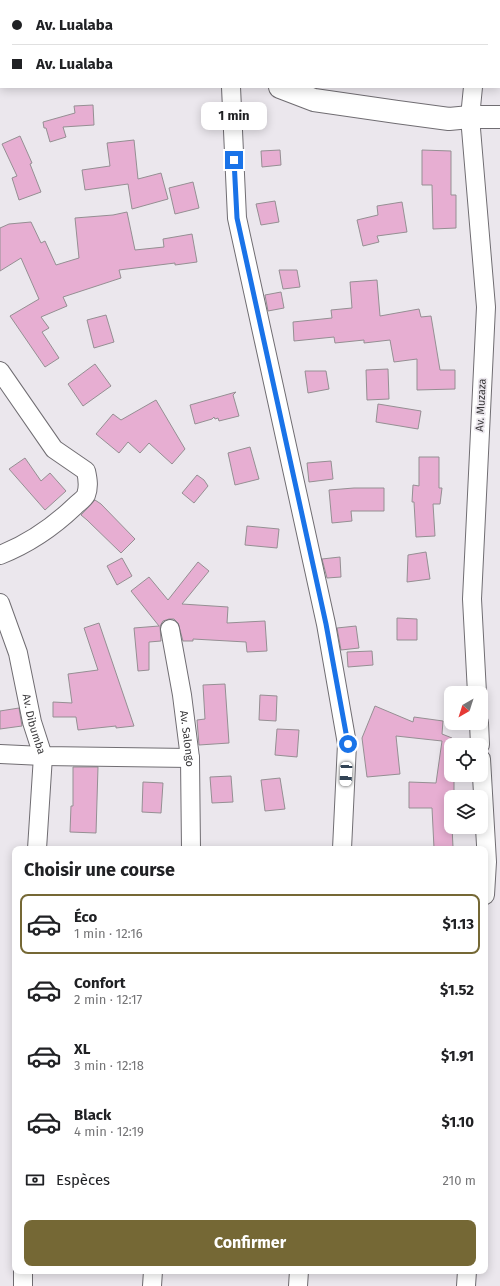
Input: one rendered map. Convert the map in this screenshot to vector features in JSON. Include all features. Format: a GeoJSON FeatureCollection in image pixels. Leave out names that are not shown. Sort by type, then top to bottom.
{"type":"FeatureCollection","features":[{"type":"Feature","properties":{"kind":"highway"},"geometry":{"type":"LineString","coordinates":[[283,88],[314,100],[449,119],[500,117]]}},
{"type":"Feature","properties":{"kind":"street"},"geometry":{"type":"LineString","coordinates":[[231,88],[237,218],[326,624],[348,744],[342,846]]}},
{"type":"Feature","properties":{"kind":"street","name":"Av. Muzaza"},"geometry":{"type":"LineString","coordinates":[[473,88],[470,117],[486,307],[472,599],[477,686]]}},
{"type":"Feature","properties":{"kind":"street"},"geometry":{"type":"LineString","coordinates":[[0,371],[54,449],[86,471],[89,485],[85,496],[66,515],[40,535],[11,551],[0,555]]}},
{"type":"Feature","properties":{"kind":"street","name":"Av. Dibumba"},"geometry":{"type":"LineString","coordinates":[[0,603],[18,653],[32,722],[43,756],[37,846]]}},
{"type":"Feature","properties":{"kind":"street","name":"Av. Salongo"},"geometry":{"type":"LineString","coordinates":[[170,630],[182,695],[190,758],[191,846]]}},
{"type":"Feature","properties":{"kind":"street"},"geometry":{"type":"LineString","coordinates":[[0,754],[190,758]]}},
{"type":"Feature","properties":{"kind":"street"},"geometry":{"type":"LineString","coordinates":[[482,782],[486,846]]}},
{"type":"Feature","properties":{"kind":"street"},"geometry":{"type":"LineString","coordinates":[[23,1274],[23,1286]]}},
{"type":"Feature","properties":{"kind":"street"},"geometry":{"type":"LineString","coordinates":[[152,1286],[153,1274]]}},
{"type":"Feature","properties":{"kind":"street"},"geometry":{"type":"LineString","coordinates":[[298,1286],[299,1274]]}},
{"type":"Feature","properties":{"kind":"street"},"geometry":{"type":"LineString","coordinates":[[466,1286],[467,1274]]}},
{"type":"Feature","properties":{"kind":"building"},"geometry":{"type":"Polygon","coordinates":[[[93,105],[94,125],[63,127],[66,137],[50,142],[43,122],[75,113],[74,106],[93,105]]]}},
{"type":"Feature","properties":{"kind":"building"},"geometry":{"type":"Polygon","coordinates":[[[20,136],[32,163],[30,164],[41,192],[19,200],[12,178],[17,176],[2,144],[20,136]]]}},
{"type":"Feature","properties":{"kind":"building"},"geometry":{"type":"Polygon","coordinates":[[[134,140],[138,179],[161,173],[168,199],[132,209],[128,184],[85,190],[82,170],[110,166],[107,143],[134,140]]]}},
{"type":"Feature","properties":{"kind":"building"},"geometry":{"type":"Polygon","coordinates":[[[280,150],[281,165],[262,167],[261,151],[280,150]]]}},
{"type":"Feature","properties":{"kind":"building"},"geometry":{"type":"Polygon","coordinates":[[[422,150],[451,151],[451,195],[456,195],[456,228],[433,229],[432,185],[422,185],[422,150]]]}},
{"type":"Feature","properties":{"kind":"building"},"geometry":{"type":"Polygon","coordinates":[[[193,182],[199,208],[175,214],[169,188],[193,182]]]}},
{"type":"Feature","properties":{"kind":"building"},"geometry":{"type":"Polygon","coordinates":[[[275,201],[279,222],[261,225],[256,204],[275,201]]]}},
{"type":"Feature","properties":{"kind":"building"},"geometry":{"type":"Polygon","coordinates":[[[402,202],[407,232],[377,236],[379,242],[363,246],[357,220],[378,215],[377,206],[402,202]]]}},
{"type":"Feature","properties":{"kind":"building"},"geometry":{"type":"Polygon","coordinates":[[[127,212],[135,250],[164,247],[163,239],[192,234],[197,262],[175,265],[175,263],[119,270],[121,278],[63,297],[67,306],[41,317],[49,328],[42,332],[59,358],[45,367],[10,316],[39,299],[21,258],[0,271],[0,228],[9,224],[31,222],[41,243],[45,241],[56,265],[79,258],[75,218],[113,215],[127,212]]]}},
{"type":"Feature","properties":{"kind":"building"},"geometry":{"type":"Polygon","coordinates":[[[279,270],[297,270],[300,287],[283,289],[279,270]]]}},
{"type":"Feature","properties":{"kind":"building"},"geometry":{"type":"Polygon","coordinates":[[[377,280],[380,316],[419,309],[421,317],[431,316],[440,370],[455,370],[455,389],[417,390],[417,359],[394,362],[390,340],[364,343],[364,340],[335,343],[334,337],[294,341],[293,322],[332,318],[331,310],[352,308],[350,282],[377,280]]]}},
{"type":"Feature","properties":{"kind":"building"},"geometry":{"type":"Polygon","coordinates":[[[281,292],[284,308],[268,311],[265,295],[281,292]]]}},
{"type":"Feature","properties":{"kind":"building"},"geometry":{"type":"Polygon","coordinates":[[[106,315],[114,342],[94,348],[87,320],[106,315]]]}},
{"type":"Feature","properties":{"kind":"building"},"geometry":{"type":"Polygon","coordinates":[[[95,364],[111,386],[83,406],[68,384],[95,364]]]}},
{"type":"Feature","properties":{"kind":"building"},"geometry":{"type":"Polygon","coordinates":[[[388,369],[389,399],[367,400],[366,370],[388,369]]]}},
{"type":"Feature","properties":{"kind":"building"},"geometry":{"type":"Polygon","coordinates":[[[305,371],[326,371],[329,389],[308,393],[305,371]]]}},
{"type":"Feature","properties":{"kind":"building"},"geometry":{"type":"Polygon","coordinates":[[[236,392],[233,395],[239,416],[219,421],[218,418],[215,419],[214,417],[195,424],[190,405],[236,392]]]}},
{"type":"Feature","properties":{"kind":"building"},"geometry":{"type":"Polygon","coordinates":[[[156,400],[185,449],[172,464],[149,443],[140,453],[128,442],[119,453],[96,434],[113,414],[121,420],[156,400]]]}},
{"type":"Feature","properties":{"kind":"building"},"geometry":{"type":"Polygon","coordinates":[[[378,404],[421,411],[418,429],[376,422],[378,404]]]}},
{"type":"Feature","properties":{"kind":"building"},"geometry":{"type":"Polygon","coordinates":[[[250,447],[259,479],[235,485],[228,453],[250,447]]]}},
{"type":"Feature","properties":{"kind":"building"},"geometry":{"type":"Polygon","coordinates":[[[419,457],[439,457],[439,488],[442,488],[440,504],[433,504],[435,536],[416,537],[414,502],[412,502],[413,485],[419,486],[419,457]]]}},
{"type":"Feature","properties":{"kind":"building"},"geometry":{"type":"Polygon","coordinates":[[[25,458],[41,481],[50,473],[66,491],[45,510],[9,469],[25,458]]]}},
{"type":"Feature","properties":{"kind":"building"},"geometry":{"type":"Polygon","coordinates":[[[331,461],[333,479],[309,482],[307,463],[331,461]]]}},
{"type":"Feature","properties":{"kind":"building"},"geometry":{"type":"Polygon","coordinates":[[[197,475],[204,480],[208,486],[194,503],[182,493],[197,475]]]}},
{"type":"Feature","properties":{"kind":"building"},"geometry":{"type":"Polygon","coordinates":[[[384,488],[384,511],[351,511],[352,521],[332,523],[329,490],[384,488]]]}},
{"type":"Feature","properties":{"kind":"building"},"geometry":{"type":"Polygon","coordinates":[[[95,500],[101,504],[135,539],[121,553],[81,515],[95,500]]]}},
{"type":"Feature","properties":{"kind":"building"},"geometry":{"type":"Polygon","coordinates":[[[247,526],[279,529],[277,548],[245,545],[247,526]]]}},
{"type":"Feature","properties":{"kind":"building"},"geometry":{"type":"Polygon","coordinates":[[[426,552],[430,579],[407,582],[408,555],[426,552]]]}},
{"type":"Feature","properties":{"kind":"building"},"geometry":{"type":"Polygon","coordinates":[[[340,557],[341,577],[327,578],[322,559],[340,557]]]}},
{"type":"Feature","properties":{"kind":"building"},"geometry":{"type":"Polygon","coordinates":[[[122,558],[132,576],[117,585],[107,566],[122,558]]]}},
{"type":"Feature","properties":{"kind":"building"},"geometry":{"type":"Polygon","coordinates":[[[198,562],[209,571],[182,604],[228,607],[227,623],[265,621],[267,651],[247,652],[246,642],[193,639],[193,641],[183,641],[178,623],[174,619],[169,619],[163,621],[160,626],[161,641],[149,642],[149,670],[138,671],[134,628],[159,626],[131,591],[149,577],[168,600],[198,562]]]}},
{"type":"Feature","properties":{"kind":"building"},"geometry":{"type":"Polygon","coordinates":[[[397,618],[417,619],[417,640],[397,640],[397,618]]]}},
{"type":"Feature","properties":{"kind":"building"},"geometry":{"type":"Polygon","coordinates":[[[99,623],[134,726],[116,728],[116,726],[78,730],[76,717],[53,717],[53,702],[72,703],[68,674],[98,670],[84,628],[99,623]]]}},
{"type":"Feature","properties":{"kind":"building"},"geometry":{"type":"Polygon","coordinates":[[[356,626],[359,648],[341,650],[337,628],[356,626]]]}},
{"type":"Feature","properties":{"kind":"building"},"geometry":{"type":"Polygon","coordinates":[[[372,651],[373,665],[348,667],[347,652],[372,651]]]}},
{"type":"Feature","properties":{"kind":"building"},"geometry":{"type":"Polygon","coordinates":[[[225,684],[229,743],[199,745],[197,720],[205,719],[203,685],[225,684]]]}},
{"type":"Feature","properties":{"kind":"building"},"geometry":{"type":"Polygon","coordinates":[[[260,695],[277,696],[276,721],[259,720],[260,695]]]}},
{"type":"Feature","properties":{"kind":"building"},"geometry":{"type":"Polygon","coordinates":[[[375,706],[413,722],[414,717],[443,721],[442,734],[452,738],[444,738],[444,782],[454,782],[454,790],[444,790],[444,834],[452,834],[453,846],[434,846],[432,808],[409,808],[409,782],[436,783],[442,741],[396,736],[400,774],[367,777],[362,738],[375,706]]]}},
{"type":"Feature","properties":{"kind":"building"},"geometry":{"type":"Polygon","coordinates":[[[19,708],[22,726],[0,729],[0,711],[19,708]]]}},
{"type":"Feature","properties":{"kind":"building"},"geometry":{"type":"Polygon","coordinates":[[[277,729],[299,730],[297,757],[275,755],[277,729]]]}},
{"type":"Feature","properties":{"kind":"building"},"geometry":{"type":"Polygon","coordinates":[[[73,767],[98,767],[96,833],[70,832],[71,806],[73,806],[73,767]]]}},
{"type":"Feature","properties":{"kind":"building"},"geometry":{"type":"Polygon","coordinates":[[[231,776],[233,802],[212,803],[210,777],[231,776]]]}},
{"type":"Feature","properties":{"kind":"building"},"geometry":{"type":"Polygon","coordinates":[[[280,778],[285,809],[265,811],[261,780],[280,778]]]}},
{"type":"Feature","properties":{"kind":"building"},"geometry":{"type":"Polygon","coordinates":[[[143,782],[163,783],[161,813],[142,812],[143,782]]]}},
{"type":"Feature","properties":{"kind":"route"},"geometry":{"type":"LineString","coordinates":[[234,160],[237,218],[326,624],[348,744]]}}]}
